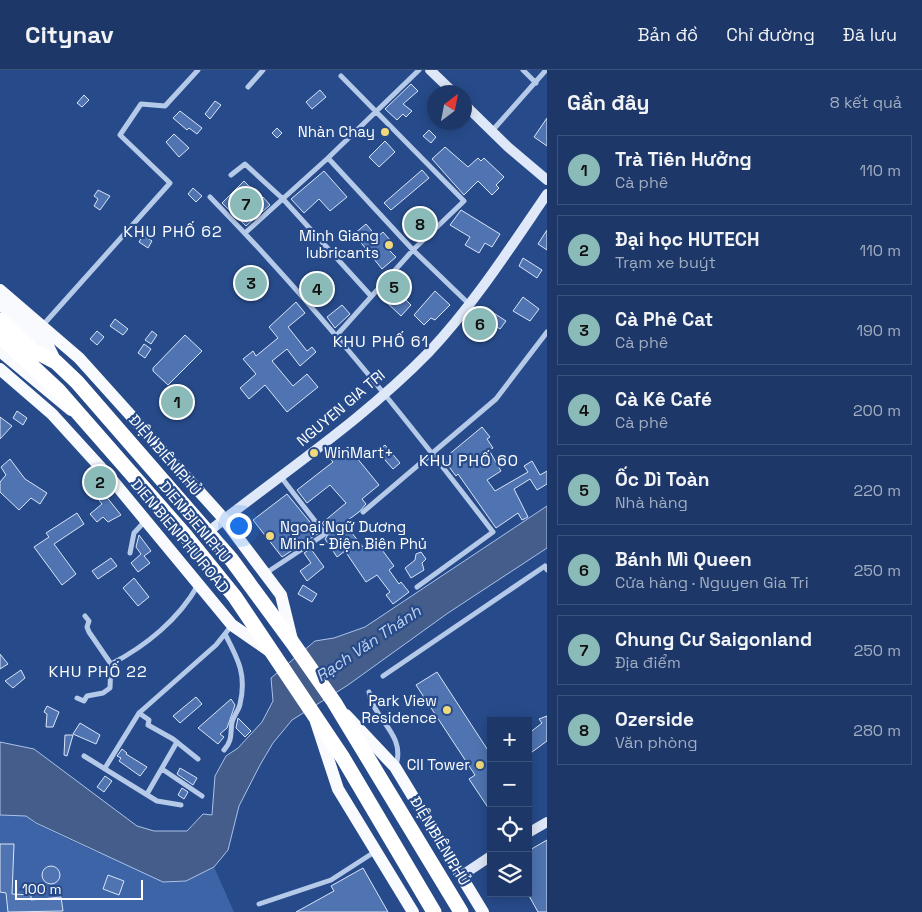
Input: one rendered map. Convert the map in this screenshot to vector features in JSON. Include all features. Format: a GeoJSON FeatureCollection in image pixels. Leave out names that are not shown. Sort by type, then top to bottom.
{"type":"FeatureCollection","features":[{"type":"Feature","properties":{"kind":"highway"},"geometry":{"type":"LineString","coordinates":[[0,320],[31,356],[41,374],[82,418]]}},
{"type":"Feature","properties":{"kind":"highway"},"geometry":{"type":"LineString","coordinates":[[0,336],[31,356],[56,362]]}},
{"type":"Feature","properties":{"kind":"highway","name":"ĐIỆN BIÊN PHỦ"},"geometry":{"type":"LineString","coordinates":[[56,362],[139,451],[231,559],[334,702],[434,863],[462,912]]}},
{"type":"Feature","properties":{"kind":"highway","name":"DIEN BIEN PHU"},"geometry":{"type":"LineString","coordinates":[[82,418],[190,542],[235,597],[275,654],[314,717]]}},
{"type":"Feature","properties":{"kind":"highway"},"geometry":{"type":"LineString","coordinates":[[314,717],[343,758],[434,912]]}},
{"type":"Feature","properties":{"kind":"highway"},"geometry":{"type":"LineString","coordinates":[[413,875],[419,879],[427,878],[434,872],[434,863]]}},
{"type":"Feature","properties":{"kind":"highway"},"geometry":{"type":"LineString","coordinates":[[450,912],[456,912]]}},
{"type":"Feature","properties":{"kind":"main road"},"geometry":{"type":"LineString","coordinates":[[0,290],[43,325],[102,383],[224,519],[281,594],[292,642]]}},
{"type":"Feature","properties":{"kind":"main road","name":"ĐIỆN BIÊN PHỦ"},"geometry":{"type":"LineString","coordinates":[[0,304],[47,344],[56,362]]}},
{"type":"Feature","properties":{"kind":"main road"},"geometry":{"type":"LineString","coordinates":[[0,351],[62,405],[82,418]]}},
{"type":"Feature","properties":{"kind":"main road","name":"DIEN BIEN PHU ROAD"},"geometry":{"type":"LineString","coordinates":[[0,369],[52,414],[147,520],[198,584],[228,630],[275,654]]}},
{"type":"Feature","properties":{"kind":"main road","name":"ĐIỆN BIÊN PHỦ"},"geometry":{"type":"LineString","coordinates":[[334,702],[395,768],[483,912]]}},
{"type":"Feature","properties":{"kind":"main road"},"geometry":{"type":"LineString","coordinates":[[314,717],[338,790],[413,912]]}},
{"type":"Feature","properties":{"kind":"street"},"geometry":{"type":"LineString","coordinates":[[43,325],[170,183],[120,135],[141,104],[165,106],[198,70]]}},
{"type":"Feature","properties":{"kind":"street"},"geometry":{"type":"LineString","coordinates":[[248,87],[263,70]]}},
{"type":"Feature","properties":{"kind":"street"},"geometry":{"type":"LineString","coordinates":[[245,233],[328,158],[419,70]]}},
{"type":"Feature","properties":{"kind":"street"},"geometry":{"type":"LineString","coordinates":[[430,70],[446,85]]}},
{"type":"Feature","properties":{"kind":"street"},"geometry":{"type":"LineString","coordinates":[[522,70],[536,83]]}},
{"type":"Feature","properties":{"kind":"street"},"geometry":{"type":"LineString","coordinates":[[492,131],[546,70]]}},
{"type":"Feature","properties":{"kind":"street"},"geometry":{"type":"LineString","coordinates":[[336,336],[413,250],[464,200],[341,76]]}},
{"type":"Feature","properties":{"kind":"street"},"geometry":{"type":"LineString","coordinates":[[472,112],[547,180]]}},
{"type":"Feature","properties":{"kind":"street"},"geometry":{"type":"LineString","coordinates":[[328,158],[413,250],[469,304]]}},
{"type":"Feature","properties":{"kind":"street"},"geometry":{"type":"LineString","coordinates":[[231,175],[245,164],[283,200],[372,296]]}},
{"type":"Feature","properties":{"kind":"street","name":"NGUYEN GIA TRI"},"geometry":{"type":"LineString","coordinates":[[208,532],[384,394],[429,352],[469,304],[547,194]]}},
{"type":"Feature","properties":{"kind":"street"},"geometry":{"type":"LineString","coordinates":[[210,197],[245,233],[336,336],[432,452],[493,532],[417,587]]}},
{"type":"Feature","properties":{"kind":"street"},"geometry":{"type":"LineString","coordinates":[[363,512],[496,399],[547,332]]}},
{"type":"Feature","properties":{"kind":"street"},"geometry":{"type":"LineString","coordinates":[[266,573],[325,534],[281,476]]}},
{"type":"Feature","properties":{"kind":"street"},"geometry":{"type":"LineString","coordinates":[[130,553],[134,533],[147,520]]}},
{"type":"Feature","properties":{"kind":"street"},"geometry":{"type":"LineString","coordinates":[[383,676],[546,567]]}},
{"type":"Feature","properties":{"kind":"street"},"geometry":{"type":"LineString","coordinates":[[111,664],[144,646],[190,600],[198,584]]}},
{"type":"Feature","properties":{"kind":"street"},"geometry":{"type":"LineString","coordinates":[[77,698],[84,701],[87,696],[103,693],[110,688],[111,664],[87,627],[89,621],[85,616]]}},
{"type":"Feature","properties":{"kind":"street"},"geometry":{"type":"LineString","coordinates":[[105,768],[139,714],[216,644],[228,630],[243,672],[241,702],[232,722],[230,743],[224,750]]}},
{"type":"Feature","properties":{"kind":"street"},"geometry":{"type":"LineString","coordinates":[[370,692],[373,706],[396,739],[398,751],[395,768]]}},
{"type":"Feature","properties":{"kind":"street"},"geometry":{"type":"LineString","coordinates":[[139,714],[149,720],[148,725],[177,742],[198,759]]}},
{"type":"Feature","properties":{"kind":"street"},"geometry":{"type":"LineString","coordinates":[[147,794],[177,742]]}},
{"type":"Feature","properties":{"kind":"street"},"geometry":{"type":"LineString","coordinates":[[84,756],[157,801],[181,805]]}},
{"type":"Feature","properties":{"kind":"street"},"geometry":{"type":"LineString","coordinates":[[162,769],[202,796]]}},
{"type":"Feature","properties":{"kind":"street"},"geometry":{"type":"LineString","coordinates":[[532,831],[547,822]]}},
{"type":"Feature","properties":{"kind":"street"},"geometry":{"type":"LineString","coordinates":[[259,904],[332,880],[376,850]]}},
{"type":"Feature","properties":{"kind":"street"},"geometry":{"type":"LineString","coordinates":[[461,876],[487,859]]}},
{"type":"Feature","properties":{"kind":"shaded area"},"geometry":{"type":"Polygon","coordinates":[[[0,815],[26,816],[36,824],[132,866],[201,873],[214,867],[234,912],[0,912],[0,815]]]}},
{"type":"Feature","properties":{"kind":"water","name":"Rạch Văn Thánh"},"geometry":{"type":"Polygon","coordinates":[[[547,506],[547,548],[448,613],[348,685],[292,720],[273,743],[260,765],[239,806],[228,850],[214,867],[186,881],[163,882],[36,823],[26,816],[0,815],[0,742],[34,749],[137,826],[154,831],[187,831],[203,814],[212,815],[215,776],[226,756],[238,748],[262,722],[273,701],[271,678],[315,641],[334,638],[365,627],[547,506]]]}},
{"type":"Feature","properties":{"kind":"building"},"geometry":{"type":"Polygon","coordinates":[[[411,84],[418,91],[403,104],[412,111],[406,117],[403,114],[397,120],[385,109],[411,84]]]}},
{"type":"Feature","properties":{"kind":"building"},"geometry":{"type":"Polygon","coordinates":[[[320,90],[326,97],[312,109],[306,102],[320,90]]]}},
{"type":"Feature","properties":{"kind":"building"},"geometry":{"type":"Polygon","coordinates":[[[84,95],[89,100],[82,107],[77,103],[84,95]]]}},
{"type":"Feature","properties":{"kind":"building"},"geometry":{"type":"Polygon","coordinates":[[[215,101],[221,105],[210,119],[205,114],[215,101]]]}},
{"type":"Feature","properties":{"kind":"building"},"geometry":{"type":"Polygon","coordinates":[[[180,111],[202,128],[197,134],[189,128],[187,130],[173,118],[180,111]]]}},
{"type":"Feature","properties":{"kind":"building"},"geometry":{"type":"Polygon","coordinates":[[[547,118],[547,146],[534,137],[547,118]]]}},
{"type":"Feature","properties":{"kind":"building"},"geometry":{"type":"Polygon","coordinates":[[[277,128],[282,133],[277,138],[272,133],[277,128]]]}},
{"type":"Feature","properties":{"kind":"building"},"geometry":{"type":"Polygon","coordinates":[[[429,130],[436,137],[431,143],[423,136],[429,130]]]}},
{"type":"Feature","properties":{"kind":"building"},"geometry":{"type":"Polygon","coordinates":[[[174,134],[189,148],[179,157],[166,142],[174,134]]]}},
{"type":"Feature","properties":{"kind":"building"},"geometry":{"type":"Polygon","coordinates":[[[385,141],[395,152],[379,167],[369,157],[385,141]]]}},
{"type":"Feature","properties":{"kind":"building"},"geometry":{"type":"Polygon","coordinates":[[[445,147],[468,167],[478,158],[481,161],[484,158],[504,177],[496,185],[499,188],[492,195],[478,181],[464,195],[432,159],[445,147]]]}},
{"type":"Feature","properties":{"kind":"building"},"geometry":{"type":"Polygon","coordinates":[[[422,170],[429,178],[391,210],[384,203],[422,170]]]}},
{"type":"Feature","properties":{"kind":"building"},"geometry":{"type":"Polygon","coordinates":[[[324,171],[347,197],[330,211],[319,199],[304,213],[291,199],[324,171]]]}},
{"type":"Feature","properties":{"kind":"building"},"geometry":{"type":"Polygon","coordinates":[[[244,181],[261,199],[263,197],[270,205],[246,226],[222,203],[244,181]]]}},
{"type":"Feature","properties":{"kind":"building"},"geometry":{"type":"Polygon","coordinates":[[[193,188],[202,196],[196,202],[188,194],[193,188]]]}},
{"type":"Feature","properties":{"kind":"building"},"geometry":{"type":"Polygon","coordinates":[[[98,190],[110,196],[100,210],[94,206],[98,199],[94,196],[98,190]]]}},
{"type":"Feature","properties":{"kind":"building"},"geometry":{"type":"Polygon","coordinates":[[[461,210],[500,234],[492,247],[485,243],[479,253],[465,245],[470,237],[450,225],[461,210]]]}},
{"type":"Feature","properties":{"kind":"building"},"geometry":{"type":"Polygon","coordinates":[[[366,224],[377,237],[383,232],[391,241],[385,246],[396,257],[382,269],[354,234],[366,224]]]}},
{"type":"Feature","properties":{"kind":"building"},"geometry":{"type":"Polygon","coordinates":[[[547,230],[547,250],[538,244],[547,230]]]}},
{"type":"Feature","properties":{"kind":"building"},"geometry":{"type":"Polygon","coordinates":[[[143,235],[152,241],[148,248],[139,242],[143,235]]]}},
{"type":"Feature","properties":{"kind":"building"},"geometry":{"type":"Polygon","coordinates":[[[523,258],[542,270],[537,278],[519,266],[523,258]]]}},
{"type":"Feature","properties":{"kind":"building"},"geometry":{"type":"Polygon","coordinates":[[[321,277],[329,283],[312,301],[305,293],[321,277]]]}},
{"type":"Feature","properties":{"kind":"building"},"geometry":{"type":"Polygon","coordinates":[[[393,287],[411,305],[401,316],[382,298],[393,287]]]}},
{"type":"Feature","properties":{"kind":"building"},"geometry":{"type":"Polygon","coordinates":[[[435,291],[450,305],[435,320],[431,318],[424,325],[414,315],[435,291]]]}},
{"type":"Feature","properties":{"kind":"building"},"geometry":{"type":"Polygon","coordinates":[[[523,297],[539,309],[530,321],[513,311],[523,297]]]}},
{"type":"Feature","properties":{"kind":"building"},"geometry":{"type":"Polygon","coordinates":[[[296,302],[305,313],[288,327],[307,351],[312,347],[316,352],[300,366],[287,349],[272,361],[293,386],[307,374],[318,387],[287,412],[265,385],[249,399],[240,388],[256,374],[243,359],[253,351],[256,356],[278,338],[269,327],[296,302]]]}},
{"type":"Feature","properties":{"kind":"building"},"geometry":{"type":"Polygon","coordinates":[[[342,305],[350,314],[335,328],[327,317],[342,305]]]}},
{"type":"Feature","properties":{"kind":"building"},"geometry":{"type":"Polygon","coordinates":[[[486,308],[506,321],[500,329],[480,316],[486,308]]]}},
{"type":"Feature","properties":{"kind":"building"},"geometry":{"type":"Polygon","coordinates":[[[115,319],[128,329],[123,335],[110,326],[115,319]]]}},
{"type":"Feature","properties":{"kind":"building"},"geometry":{"type":"Polygon","coordinates":[[[97,331],[104,337],[97,345],[90,339],[97,331]]]}},
{"type":"Feature","properties":{"kind":"building"},"geometry":{"type":"Polygon","coordinates":[[[152,331],[157,335],[151,344],[145,340],[152,331]]]}},
{"type":"Feature","properties":{"kind":"building"},"geometry":{"type":"Polygon","coordinates":[[[185,335],[202,351],[168,385],[153,371],[153,368],[185,335]]]}},
{"type":"Feature","properties":{"kind":"building"},"geometry":{"type":"Polygon","coordinates":[[[144,344],[151,349],[145,358],[138,353],[144,344]]]}},
{"type":"Feature","properties":{"kind":"building"},"geometry":{"type":"Polygon","coordinates":[[[17,411],[27,418],[23,425],[13,418],[17,411]]]}},
{"type":"Feature","properties":{"kind":"building"},"geometry":{"type":"Polygon","coordinates":[[[0,417],[12,426],[0,439],[0,417]]]}},
{"type":"Feature","properties":{"kind":"building"},"geometry":{"type":"Polygon","coordinates":[[[482,427],[490,437],[487,439],[493,448],[489,450],[501,471],[487,480],[495,491],[528,472],[524,466],[532,461],[540,475],[547,471],[547,484],[537,490],[530,479],[514,489],[528,517],[522,520],[518,513],[496,528],[458,474],[456,476],[446,463],[451,460],[447,456],[482,427]]]}},
{"type":"Feature","properties":{"kind":"building"},"geometry":{"type":"Polygon","coordinates":[[[385,445],[400,463],[393,469],[377,451],[385,445]]]}},
{"type":"Feature","properties":{"kind":"building"},"geometry":{"type":"Polygon","coordinates":[[[348,447],[379,485],[362,499],[366,504],[359,512],[344,523],[363,547],[374,539],[394,566],[389,570],[399,584],[401,582],[409,592],[393,604],[386,595],[390,592],[377,575],[366,582],[345,551],[337,557],[325,539],[329,533],[322,523],[346,503],[330,485],[307,503],[297,490],[333,462],[330,458],[348,447]]]}},
{"type":"Feature","properties":{"kind":"building"},"geometry":{"type":"Polygon","coordinates":[[[10,459],[25,479],[47,493],[40,504],[31,498],[19,510],[0,492],[0,482],[6,475],[1,467],[10,459]]]}},
{"type":"Feature","properties":{"kind":"building"},"geometry":{"type":"Polygon","coordinates":[[[287,494],[319,533],[282,557],[253,520],[287,494]]]}},
{"type":"Feature","properties":{"kind":"building"},"geometry":{"type":"Polygon","coordinates":[[[105,495],[121,515],[108,522],[103,517],[97,522],[90,514],[102,504],[99,500],[105,495]]]}},
{"type":"Feature","properties":{"kind":"building"},"geometry":{"type":"Polygon","coordinates":[[[77,513],[84,524],[54,544],[76,574],[62,585],[34,547],[49,537],[46,533],[77,513]]]}},
{"type":"Feature","properties":{"kind":"building"},"geometry":{"type":"Polygon","coordinates":[[[139,535],[151,551],[144,556],[150,563],[138,572],[131,563],[141,554],[136,547],[139,535]]]}},
{"type":"Feature","properties":{"kind":"building"},"geometry":{"type":"Polygon","coordinates":[[[311,549],[324,567],[307,581],[300,571],[311,563],[304,553],[311,549]]]}},
{"type":"Feature","properties":{"kind":"building"},"geometry":{"type":"Polygon","coordinates":[[[421,552],[426,559],[422,563],[424,570],[411,578],[405,568],[415,560],[416,554],[421,552]]]}},
{"type":"Feature","properties":{"kind":"building"},"geometry":{"type":"Polygon","coordinates":[[[111,558],[117,566],[98,579],[92,571],[111,558]]]}},
{"type":"Feature","properties":{"kind":"building"},"geometry":{"type":"Polygon","coordinates":[[[134,578],[149,597],[138,606],[123,588],[134,578]]]}},
{"type":"Feature","properties":{"kind":"building"},"geometry":{"type":"Polygon","coordinates":[[[303,585],[317,594],[312,602],[298,594],[303,585]]]}},
{"type":"Feature","properties":{"kind":"building"},"geometry":{"type":"Polygon","coordinates":[[[0,654],[8,664],[0,669],[0,654]]]}},
{"type":"Feature","properties":{"kind":"building"},"geometry":{"type":"Polygon","coordinates":[[[21,670],[25,678],[13,688],[5,681],[21,670]]]}},
{"type":"Feature","properties":{"kind":"building","name":"Park View Residence"},"geometry":{"type":"Polygon","coordinates":[[[437,672],[487,749],[487,806],[469,779],[475,775],[416,685],[437,672]]]}},
{"type":"Feature","properties":{"kind":"building"},"geometry":{"type":"Polygon","coordinates":[[[196,697],[202,704],[180,723],[173,716],[196,697]]]}},
{"type":"Feature","properties":{"kind":"building"},"geometry":{"type":"Polygon","coordinates":[[[231,699],[235,705],[227,728],[220,734],[224,737],[218,744],[198,728],[231,699]]]}},
{"type":"Feature","properties":{"kind":"building"},"geometry":{"type":"Polygon","coordinates":[[[47,706],[59,712],[53,727],[46,727],[47,714],[44,712],[47,706]]]}},
{"type":"Feature","properties":{"kind":"building"},"geometry":{"type":"Polygon","coordinates":[[[547,716],[547,741],[532,752],[532,731],[542,723],[539,719],[547,716]]]}},
{"type":"Feature","properties":{"kind":"building"},"geometry":{"type":"Polygon","coordinates":[[[238,718],[251,731],[245,737],[236,728],[238,718]]]}},
{"type":"Feature","properties":{"kind":"building"},"geometry":{"type":"Polygon","coordinates":[[[80,723],[100,735],[96,744],[73,734],[80,723]]]}},
{"type":"Feature","properties":{"kind":"building"},"geometry":{"type":"Polygon","coordinates":[[[65,735],[73,735],[67,756],[64,755],[65,735]]]}},
{"type":"Feature","properties":{"kind":"building"},"geometry":{"type":"Polygon","coordinates":[[[122,749],[126,754],[147,767],[140,776],[119,761],[121,758],[117,756],[122,749]]]}},
{"type":"Feature","properties":{"kind":"building"},"geometry":{"type":"Polygon","coordinates":[[[180,768],[197,778],[193,785],[177,774],[180,768]]]}},
{"type":"Feature","properties":{"kind":"building"},"geometry":{"type":"Polygon","coordinates":[[[105,776],[112,781],[104,792],[97,787],[105,776]]]}},
{"type":"Feature","properties":{"kind":"building"},"geometry":{"type":"Polygon","coordinates":[[[182,788],[188,792],[184,799],[178,795],[182,788]]]}},
{"type":"Feature","properties":{"kind":"building"},"geometry":{"type":"Polygon","coordinates":[[[547,840],[547,912],[538,912],[530,897],[532,897],[532,849],[547,840]]]}},
{"type":"Feature","properties":{"kind":"building"},"geometry":{"type":"Polygon","coordinates":[[[0,844],[14,844],[12,894],[31,895],[31,900],[61,897],[63,911],[8,912],[6,893],[0,892],[0,844]]]}},
{"type":"Feature","properties":{"kind":"building"},"geometry":{"type":"Polygon","coordinates":[[[47,866],[55,866],[60,871],[58,882],[47,884],[42,879],[42,871],[47,866]]]}},
{"type":"Feature","properties":{"kind":"building"},"geometry":{"type":"Polygon","coordinates":[[[363,868],[388,912],[296,912],[334,891],[331,886],[363,868]]]}},
{"type":"Feature","properties":{"kind":"building"},"geometry":{"type":"Polygon","coordinates":[[[108,875],[124,881],[119,895],[103,889],[108,875]]]}},
{"type":"Feature","properties":{"kind":"place","name":"Nhàn Chay"},"geometry":{"type":"Point","coordinates":[385,132]}},
{"type":"Feature","properties":{"kind":"place","name":"Chung Cư Saigonland"},"geometry":{"type":"Point","coordinates":[246,204]}},
{"type":"Feature","properties":{"kind":"place","name":"Ozerside"},"geometry":{"type":"Point","coordinates":[420,224]}},
{"type":"Feature","properties":{"kind":"place","name":"Minh Giang lubricants"},"geometry":{"type":"Point","coordinates":[389,245]}},
{"type":"Feature","properties":{"kind":"place","name":"Cà Phê Cat"},"geometry":{"type":"Point","coordinates":[251,283]}},
{"type":"Feature","properties":{"kind":"place","name":"Ốc Dì Toàn"},"geometry":{"type":"Point","coordinates":[394,287]}},
{"type":"Feature","properties":{"kind":"place","name":"Cà Kê Café"},"geometry":{"type":"Point","coordinates":[317,289]}},
{"type":"Feature","properties":{"kind":"place","name":"Bánh Mì Queen"},"geometry":{"type":"Point","coordinates":[480,324]}},
{"type":"Feature","properties":{"kind":"place","name":"Trà Tiên Hưởng"},"geometry":{"type":"Point","coordinates":[177,402]}},
{"type":"Feature","properties":{"kind":"place","name":"WinMart+"},"geometry":{"type":"Point","coordinates":[314,453]}},
{"type":"Feature","properties":{"kind":"place","name":"Đại học HUTECH"},"geometry":{"type":"Point","coordinates":[100,482]}},
{"type":"Feature","properties":{"kind":"place","name":"Ngoại Ngữ Dương Minh - Điện Biên Phủ"},"geometry":{"type":"Point","coordinates":[270,536]}},
{"type":"Feature","properties":{"kind":"place","name":"Park View Residence"},"geometry":{"type":"Point","coordinates":[447,710]}},
{"type":"Feature","properties":{"kind":"place","name":"CII Tower"},"geometry":{"type":"Point","coordinates":[480,765]}},
{"type":"Feature","properties":{"kind":"district","name":"KHU PHỐ 62"},"geometry":{"type":"Point","coordinates":[173,231]}},
{"type":"Feature","properties":{"kind":"district","name":"KHU PHỐ 61"},"geometry":{"type":"Point","coordinates":[381,341]}},
{"type":"Feature","properties":{"kind":"district","name":"KHU PHỐ 60"},"geometry":{"type":"Point","coordinates":[469,460]}},
{"type":"Feature","properties":{"kind":"district","name":"KHU PHỐ 22"},"geometry":{"type":"Point","coordinates":[98,671]}}]}
